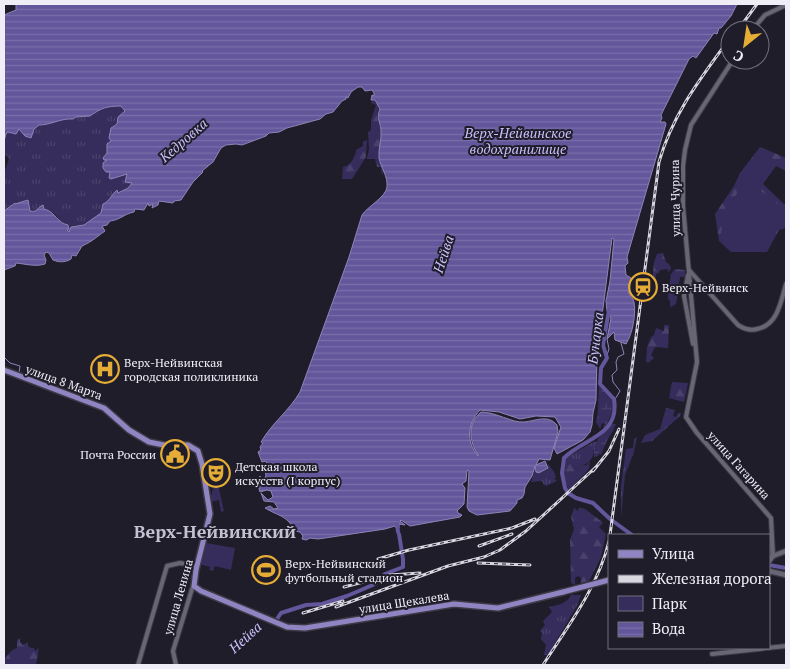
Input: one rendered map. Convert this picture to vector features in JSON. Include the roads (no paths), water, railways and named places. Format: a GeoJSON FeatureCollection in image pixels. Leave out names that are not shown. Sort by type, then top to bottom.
{"type":"FeatureCollection","features":[{"type":"Feature","properties":{"kind":"main road","name":"улица 8 Марта"},"geometry":{"type":"LineString","coordinates":[[4,370],[104,408],[129,430],[150,442],[164,445],[186,444],[195,448]]}},
{"type":"Feature","properties":{"kind":"main road","name":"улица Ленина"},"geometry":{"type":"LineString","coordinates":[[194,586],[210,514],[201,459],[195,448]]}},
{"type":"Feature","properties":{"kind":"main road"},"geometry":{"type":"LineString","coordinates":[[770,560],[773,556],[786,551]]}},
{"type":"Feature","properties":{"kind":"main road"},"geometry":{"type":"LineString","coordinates":[[770,571],[786,574]]}},
{"type":"Feature","properties":{"kind":"main road","name":"улица Щекалева"},"geometry":{"type":"LineString","coordinates":[[194,586],[201,591],[278,623],[292,628],[305,628],[454,604],[498,608],[608,580]]}},
{"type":"Feature","properties":{"kind":"street"},"geometry":{"type":"LineString","coordinates":[[760,20],[786,5]]}},
{"type":"Feature","properties":{"kind":"street","name":"улица Чурина"},"geometry":{"type":"LineString","coordinates":[[692,334],[683,173],[687,136],[696,116],[726,70]]}},
{"type":"Feature","properties":{"kind":"street"},"geometry":{"type":"LineString","coordinates":[[689,270],[738,325],[745,329],[753,330],[767,325],[774,318],[786,284]]}},
{"type":"Feature","properties":{"kind":"street"},"geometry":{"type":"LineString","coordinates":[[689,270],[684,296],[692,334]]}},
{"type":"Feature","properties":{"kind":"street"},"geometry":{"type":"LineString","coordinates":[[686,285],[690,281],[698,280]]}},
{"type":"Feature","properties":{"kind":"street"},"geometry":{"type":"LineString","coordinates":[[691,291],[698,286],[706,289]]}},
{"type":"Feature","properties":{"kind":"street","name":"улица Гагарина"},"geometry":{"type":"LineString","coordinates":[[692,334],[697,369],[687,411],[687,420],[771,518],[773,556]]}},
{"type":"Feature","properties":{"kind":"street"},"geometry":{"type":"LineString","coordinates":[[138,665],[167,566],[180,563],[197,566]]}},
{"type":"Feature","properties":{"kind":"street","name":"улица Ленина"},"geometry":{"type":"LineString","coordinates":[[176,665],[173,656],[174,648],[189,596],[194,586]]}},
{"type":"Feature","properties":{"kind":"street"},"geometry":{"type":"LineString","coordinates":[[770,648],[786,646]]}},
{"type":"Feature","properties":{"kind":"street"},"geometry":{"type":"LineString","coordinates":[[712,654],[758,649]]}},
{"type":"Feature","properties":{"kind":"water","name":"Верх-Нейвинское водохранилище"},"geometry":{"type":"Polygon","coordinates":[[[16,4],[737,4],[728,20],[720,20],[720,28],[717,34],[714,33],[696,58],[693,56],[689,59],[661,115],[660,122],[665,122],[666,124],[627,257],[628,263],[625,266],[626,275],[631,278],[634,286],[632,289],[634,291],[629,290],[628,292],[634,301],[635,307],[632,329],[626,344],[615,340],[614,332],[607,339],[611,318],[607,311],[606,301],[614,239],[612,238],[597,355],[596,400],[590,432],[583,440],[557,454],[554,448],[561,427],[555,417],[536,416],[520,419],[499,412],[480,410],[470,427],[471,445],[478,456],[471,433],[473,422],[481,412],[519,422],[546,419],[557,425],[558,432],[550,460],[539,459],[536,465],[545,461],[548,468],[539,473],[536,472],[535,466],[522,498],[517,500],[517,503],[510,511],[477,515],[469,511],[467,507],[469,471],[467,470],[466,481],[462,484],[465,488],[464,504],[457,511],[462,515],[460,517],[410,526],[401,520],[405,525],[399,524],[399,528],[395,526],[306,540],[302,539],[303,536],[300,532],[295,531],[282,516],[265,508],[270,506],[274,509],[278,508],[274,502],[264,501],[261,493],[268,500],[273,497],[271,491],[260,492],[257,482],[260,476],[262,480],[266,476],[265,469],[267,464],[266,461],[262,462],[258,452],[261,450],[260,447],[263,443],[261,442],[265,435],[300,392],[349,257],[362,215],[386,191],[386,179],[379,158],[381,127],[378,117],[380,109],[375,100],[371,100],[374,93],[372,90],[365,91],[362,87],[358,87],[333,112],[326,114],[320,119],[279,132],[269,133],[266,136],[242,145],[226,145],[221,148],[213,162],[193,182],[181,200],[174,201],[173,203],[159,201],[158,205],[152,208],[153,204],[149,206],[148,203],[144,210],[135,209],[134,212],[110,221],[107,225],[102,226],[105,231],[82,246],[76,256],[72,255],[69,260],[63,262],[53,260],[49,253],[46,252],[44,255],[45,264],[16,263],[15,266],[4,270],[4,211],[15,203],[28,200],[30,211],[36,211],[43,205],[44,209],[68,225],[69,229],[67,230],[69,232],[71,227],[84,225],[101,213],[103,204],[117,190],[118,193],[128,188],[132,183],[125,182],[127,174],[109,178],[110,172],[106,172],[103,168],[103,163],[107,160],[103,158],[107,153],[107,144],[111,141],[109,138],[111,128],[117,124],[118,117],[125,111],[121,106],[104,108],[90,116],[39,125],[34,129],[31,138],[25,136],[19,129],[16,134],[8,132],[4,141],[4,15],[16,10],[16,4]]]}},
{"type":"Feature","properties":{"kind":"waterway"},"geometry":{"type":"LineString","coordinates":[[632,278],[639,279]]}},
{"type":"Feature","properties":{"kind":"waterway","name":"Бунарка"},"geometry":{"type":"LineString","coordinates":[[609,310],[603,345],[607,358],[601,368],[600,384],[614,399],[612,421],[599,435],[564,458],[562,473],[568,493],[576,498],[593,503],[610,519],[631,534]]}},
{"type":"Feature","properties":{"kind":"waterway"},"geometry":{"type":"LineString","coordinates":[[607,339],[609,349],[607,355]]}},
{"type":"Feature","properties":{"kind":"waterway"},"geometry":{"type":"LineString","coordinates":[[614,401],[620,391],[613,382],[612,375],[617,370],[616,362],[618,357],[624,354],[621,343]]}},
{"type":"Feature","properties":{"kind":"waterway","name":"Кедровка"},"geometry":{"type":"LineString","coordinates":[[4,357],[10,363],[20,366],[19,373]]}},
{"type":"Feature","properties":{"kind":"waterway","name":"Нейва"},"geometry":{"type":"LineString","coordinates":[[397,524],[398,532]]}},
{"type":"Feature","properties":{"kind":"waterway","name":"Нейва"},"geometry":{"type":"LineString","coordinates":[[275,622],[281,613],[306,605],[322,604],[347,596],[375,584],[385,574],[403,567],[399,534]]}},
{"type":"Feature","properties":{"kind":"waterway","name":"Бунарка"},"geometry":{"type":"LineString","coordinates":[[770,565],[786,568]]}},
{"type":"Feature","properties":{"kind":"railway"},"geometry":{"type":"LineString","coordinates":[[745,20],[757,4]]}},
{"type":"Feature","properties":{"kind":"railway"},"geometry":{"type":"LineString","coordinates":[[610,534],[659,162],[680,112],[698,82],[720,52]]}},
{"type":"Feature","properties":{"kind":"railway"},"geometry":{"type":"LineString","coordinates":[[593,471],[609,451],[619,429]]}},
{"type":"Feature","properties":{"kind":"railway"},"geometry":{"type":"LineString","coordinates":[[336,607],[448,566],[484,557],[500,550],[526,531],[596,467]]}},
{"type":"Feature","properties":{"kind":"railway"},"geometry":{"type":"LineString","coordinates":[[378,559],[409,550],[512,528],[535,519]]}},
{"type":"Feature","properties":{"kind":"railway"},"geometry":{"type":"LineString","coordinates":[[479,546],[512,534]]}},
{"type":"Feature","properties":{"kind":"railway"},"geometry":{"type":"LineString","coordinates":[[543,665],[590,590],[598,574],[608,544]]}},
{"type":"Feature","properties":{"kind":"railway"},"geometry":{"type":"LineString","coordinates":[[478,563],[530,565]]}},
{"type":"Feature","properties":{"kind":"railway"},"geometry":{"type":"LineString","coordinates":[[344,587],[390,575],[420,573]]}},
{"type":"Feature","properties":{"kind":"railway"},"geometry":{"type":"LineString","coordinates":[[303,613],[343,601]]}},
{"type":"Feature","properties":{"kind":"place","name":"Верх-Нейвинск"},"geometry":{"type":"Point","coordinates":[643,287]}},
{"type":"Feature","properties":{"kind":"place","name":"Верх-Нейвинская городская поликлиника"},"geometry":{"type":"Point","coordinates":[105,369]}},
{"type":"Feature","properties":{"kind":"place","name":"Почта России"},"geometry":{"type":"Point","coordinates":[175,454]}},
{"type":"Feature","properties":{"kind":"place","name":"Детская школа искусств (I корпус)"},"geometry":{"type":"Point","coordinates":[216,473]}},
{"type":"Feature","properties":{"kind":"place","name":"Верх-Нейвинский футбольный стадион"},"geometry":{"type":"Point","coordinates":[266,570]}},
{"type":"Feature","properties":{"kind":"district","name":"Верх-Нейвинский"},"geometry":{"type":"Point","coordinates":[215,531]}}]}
